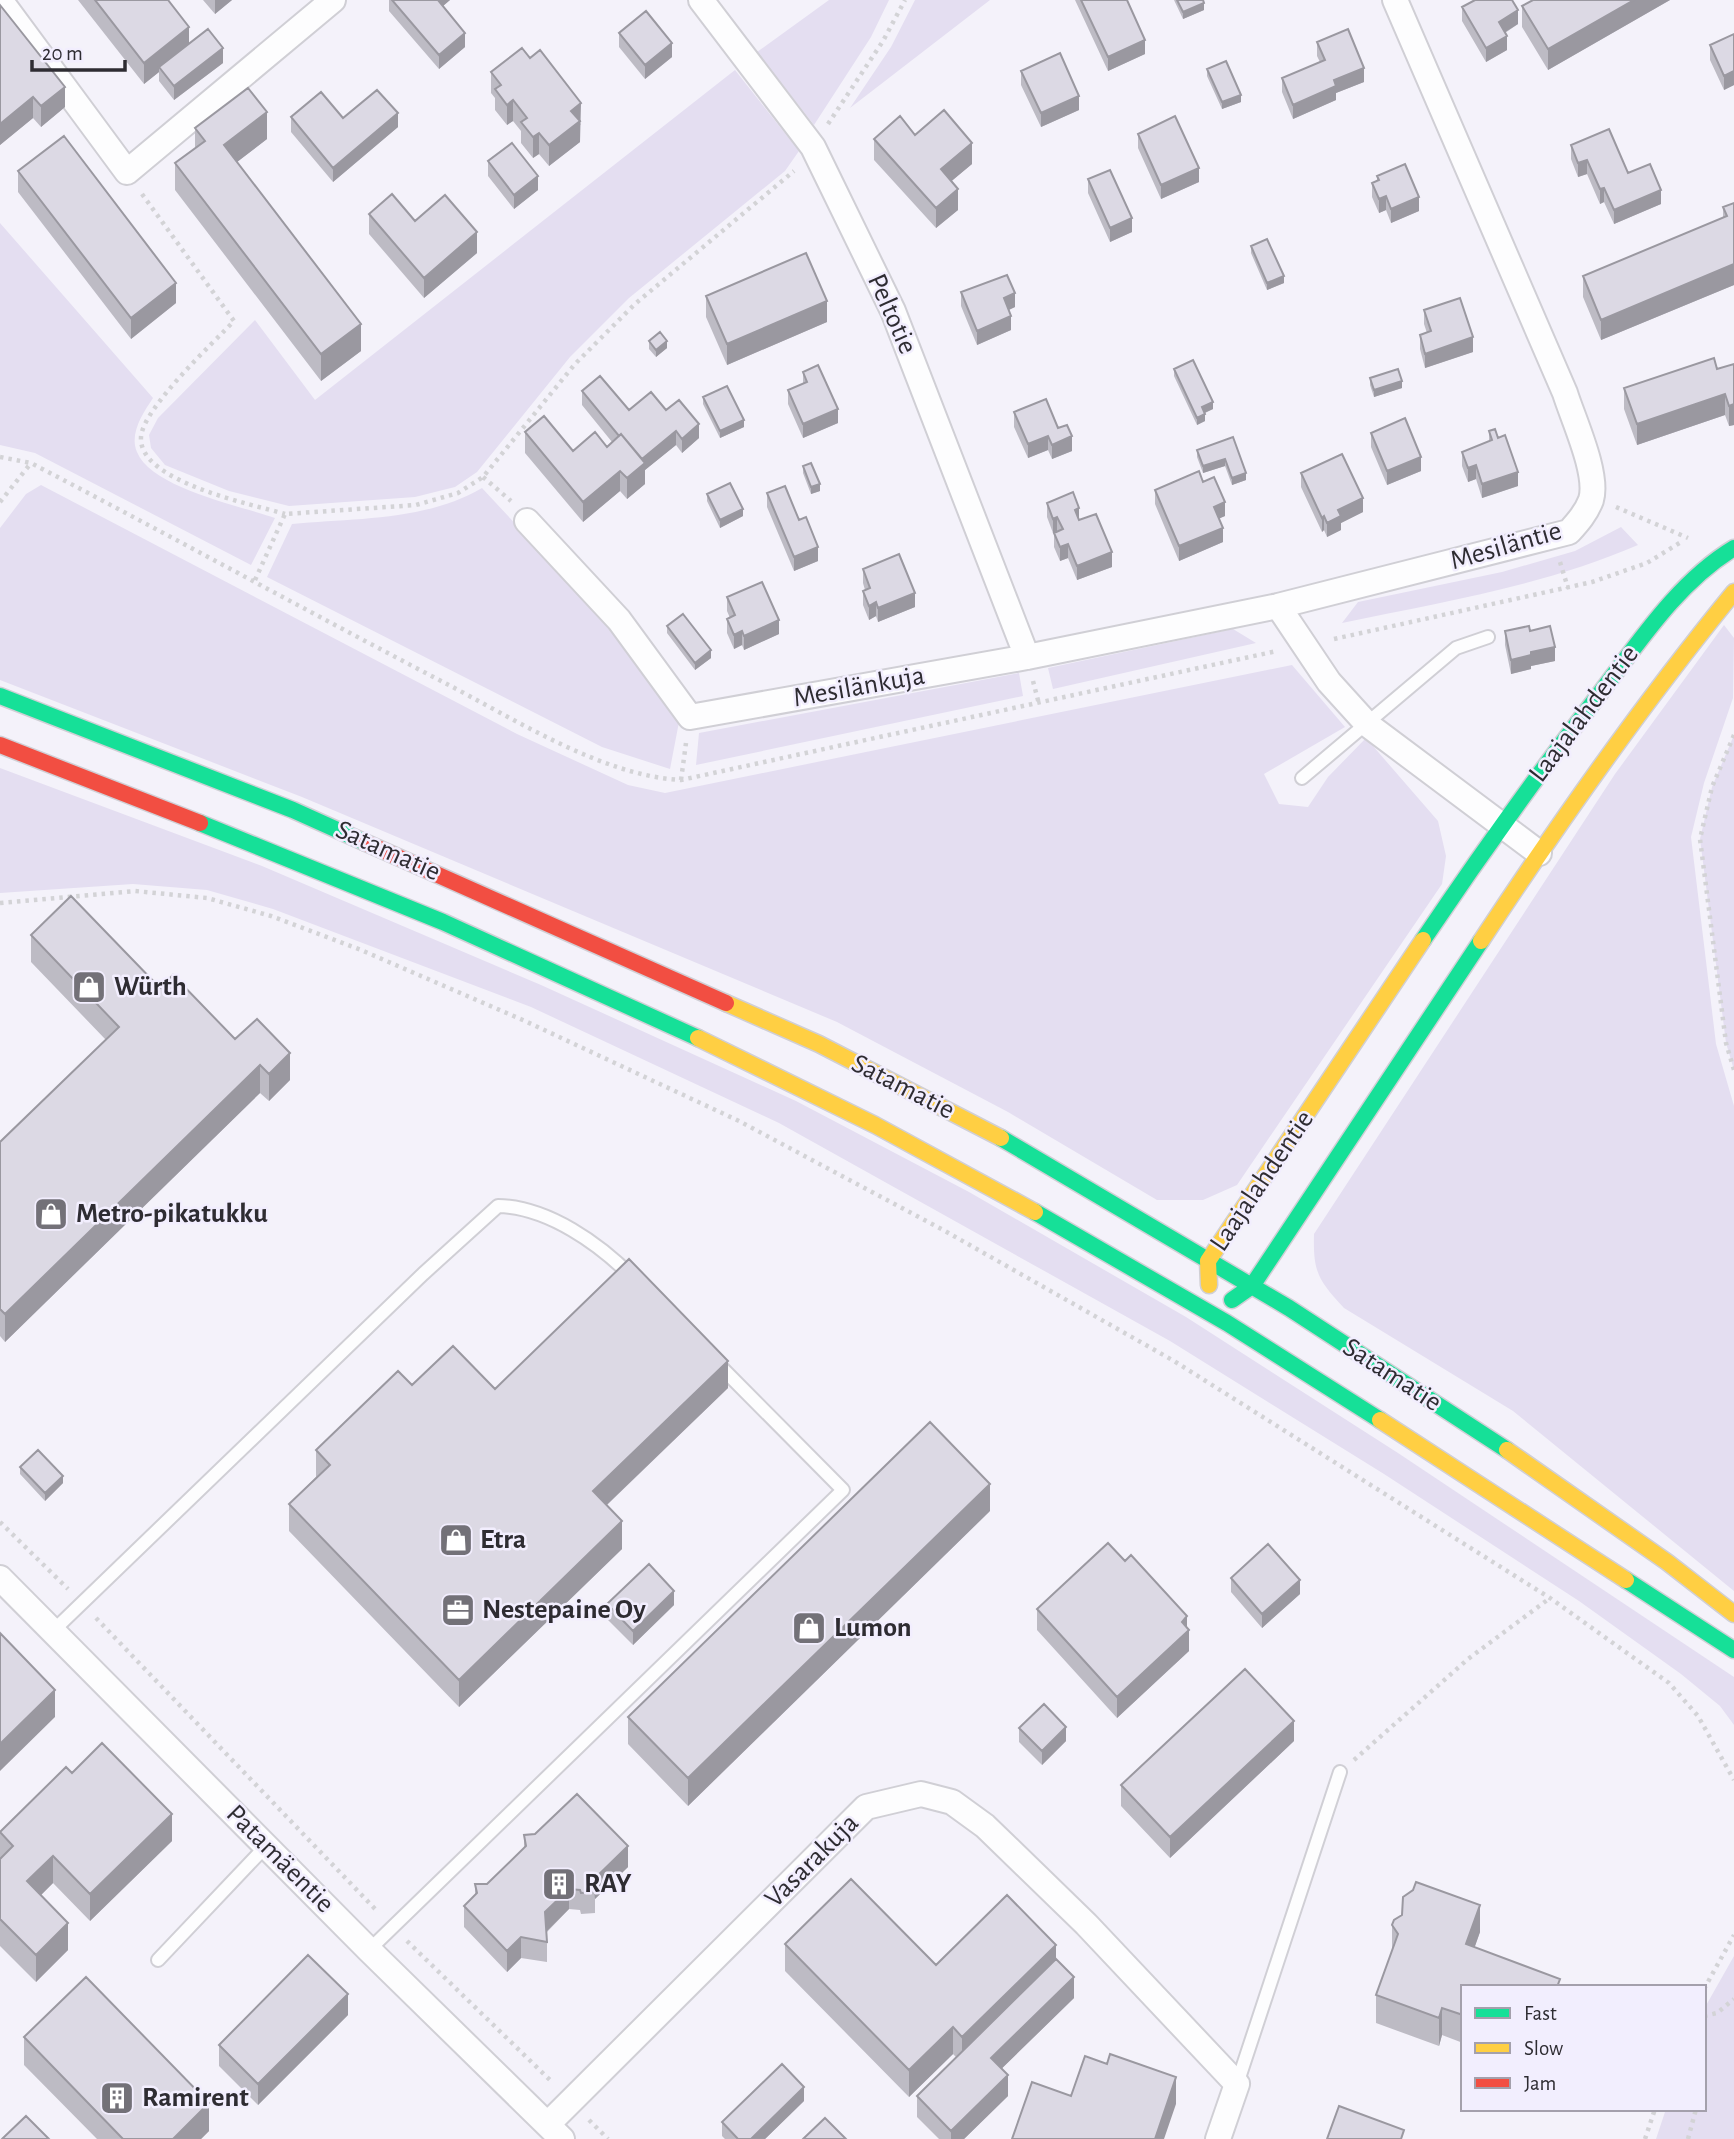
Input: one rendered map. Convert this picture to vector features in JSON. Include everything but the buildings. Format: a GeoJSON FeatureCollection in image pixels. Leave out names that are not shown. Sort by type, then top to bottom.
{"type":"FeatureCollection","features":[{"type":"Feature","properties":{"kind":"main road","name":"Laajalahdentie"},"geometry":{"type":"LineString","coordinates":[[1211,1314],[1208,1261],[1501,823],[1651,626],[1712,561],[1734,548]]}},
{"type":"Feature","properties":{"kind":"main road","name":"Laajalahdentie"},"geometry":{"type":"LineString","coordinates":[[1211,1314],[1252,1286],[1539,853],[1682,655],[1734,592]]}},
{"type":"Feature","properties":{"kind":"main road","name":"Satamatie"},"geometry":{"type":"LineString","coordinates":[[0,696],[293,810],[819,1044],[989,1131],[1252,1286],[1485,1435],[1667,1562],[1734,1614]]}},
{"type":"Feature","properties":{"kind":"main road","name":"Satamatie"},"geometry":{"type":"LineString","coordinates":[[0,745],[278,852],[596,990],[803,1088],[987,1185],[1211,1314],[1459,1469],[1734,1650]]}},
{"type":"Feature","properties":{"kind":"street"},"geometry":{"type":"LineString","coordinates":[[0,0],[127,172],[332,0]]}},
{"type":"Feature","properties":{"kind":"street","name":"Peltotie"},"geometry":{"type":"LineString","coordinates":[[701,0],[813,146],[893,311],[1027,657]]}},
{"type":"Feature","properties":{"kind":"street","name":"Mesiläntie"},"geometry":{"type":"LineString","coordinates":[[1278,606],[1569,532],[1585,514],[1592,497],[1587,460],[1565,393],[1395,0]]}},
{"type":"Feature","properties":{"kind":"street"},"geometry":{"type":"LineString","coordinates":[[527,521],[619,620],[690,717]]}},
{"type":"Feature","properties":{"kind":"street"},"geometry":{"type":"LineString","coordinates":[[1278,606],[1329,682],[1368,724],[1539,853]]}},
{"type":"Feature","properties":{"kind":"street","name":"Mesilänkuja"},"geometry":{"type":"LineString","coordinates":[[690,717],[1027,657],[1278,606]]}},
{"type":"Feature","properties":{"kind":"street","name":"Patamäentie"},"geometry":{"type":"LineString","coordinates":[[0,1578],[369,1950],[555,2132]]}},
{"type":"Feature","properties":{"kind":"street","name":"Vasarakuja"},"geometry":{"type":"LineString","coordinates":[[555,2132],[571,2100],[866,1807],[921,1794],[952,1802],[985,1826],[1086,1924],[1237,2084]]}},
{"type":"Feature","properties":{"kind":"street"},"geometry":{"type":"LineString","coordinates":[[1218,2139],[1237,2084]]}},
{"type":"Feature","properties":{"kind":"lane"},"geometry":{"type":"LineString","coordinates":[[1302,778],[1456,648],[1488,637]]}},
{"type":"Feature","properties":{"kind":"lane"},"geometry":{"type":"LineString","coordinates":[[53,1631],[498,1206],[516,1206],[535,1213],[596,1245],[646,1291]]}},
{"type":"Feature","properties":{"kind":"lane"},"geometry":{"type":"LineString","coordinates":[[369,1950],[843,1490],[705,1351]]}},
{"type":"Feature","properties":{"kind":"lane"},"geometry":{"type":"LineString","coordinates":[[1237,2084],[1340,1772]]}},
{"type":"Feature","properties":{"kind":"lane"},"geometry":{"type":"LineString","coordinates":[[158,1960],[267,1845]]}},
{"type":"Feature","properties":{"kind":"path"},"geometry":{"type":"LineString","coordinates":[[127,172],[234,321],[168,391],[148,420],[141,437],[145,453],[161,470],[182,482],[285,513],[416,505],[458,493],[483,477],[575,364],[635,304],[789,178],[883,41],[905,0]]}},
{"type":"Feature","properties":{"kind":"path"},"geometry":{"type":"LineString","coordinates":[[0,457],[30,463],[255,580],[352,634],[596,759],[632,773],[681,780],[1592,582],[1647,563],[1688,538],[1592,497]]}},
{"type":"Feature","properties":{"kind":"path"},"geometry":{"type":"LineString","coordinates":[[0,502],[30,463]]}},
{"type":"Feature","properties":{"kind":"path"},"geometry":{"type":"LineString","coordinates":[[483,477],[508,496],[527,521]]}},
{"type":"Feature","properties":{"kind":"path"},"geometry":{"type":"LineString","coordinates":[[255,580],[285,513]]}},
{"type":"Feature","properties":{"kind":"path"},"geometry":{"type":"LineString","coordinates":[[681,780],[690,717]]}},
{"type":"Feature","properties":{"kind":"path"},"geometry":{"type":"LineString","coordinates":[[1734,735],[1712,788],[1700,839],[1726,1043],[1734,1070]]}},
{"type":"Feature","properties":{"kind":"path"},"geometry":{"type":"LineString","coordinates":[[1,902],[135,891],[207,898],[271,916],[361,950],[525,1021],[739,1121],[945,1231],[1174,1361],[1550,1598],[1669,1683],[1704,1725],[1734,1780]]}},
{"type":"Feature","properties":{"kind":"path"},"geometry":{"type":"LineString","coordinates":[[0,1522],[82,1602],[392,1926],[608,2139]]}},
{"type":"Feature","properties":{"kind":"path"},"geometry":{"type":"LineString","coordinates":[[1340,1772],[1468,1659],[1550,1598]]}},
{"type":"Feature","properties":{"kind":"path"},"geometry":{"type":"LineString","coordinates":[[1706,1985],[1734,1935]]}},
{"type":"Feature","properties":{"kind":"path"},"geometry":{"type":"LineString","coordinates":[[1706,2016],[1717,2013],[1734,1999]]}},
{"type":"Feature","properties":{"kind":"path"},"geometry":{"type":"LineString","coordinates":[[1645,2139],[1654,2111]]}},
{"type":"Feature","properties":{"kind":"path"},"geometry":{"type":"LineString","coordinates":[[1688,2139],[1695,2111]]}},
{"type":"Feature","properties":{"kind":"shaded area"},"geometry":{"type":"Polygon","coordinates":[[[829,0],[889,0],[871,37],[814,125],[757,52],[829,0]]]}},
{"type":"Feature","properties":{"kind":"shaded area"},"geometry":{"type":"Polygon","coordinates":[[[915,0],[990,0],[850,108],[891,47],[915,0]]]}},
{"type":"Feature","properties":{"kind":"shaded area"},"geometry":{"type":"Polygon","coordinates":[[[735,70],[799,151],[785,171],[629,298],[570,357],[477,472],[455,487],[415,497],[289,506],[229,491],[165,465],[151,448],[149,435],[158,418],[255,320],[315,400],[735,70]]]}},
{"type":"Feature","properties":{"kind":"shaded area"},"geometry":{"type":"Polygon","coordinates":[[[0,223],[153,398],[138,424],[135,438],[137,452],[146,465],[178,486],[275,518],[251,565],[35,453],[0,445],[0,223]]]}},
{"type":"Feature","properties":{"kind":"shaded area"},"geometry":{"type":"Polygon","coordinates":[[[41,485],[517,734],[628,785],[665,793],[1292,665],[1345,727],[1264,774],[1279,804],[1308,807],[1328,777],[1366,738],[1438,821],[1446,856],[1442,884],[1237,1185],[1203,1200],[1157,1200],[1008,1112],[837,1022],[302,797],[0,680],[0,528],[26,494],[41,485]]]}},
{"type":"Feature","properties":{"kind":"shaded area"},"geometry":{"type":"Polygon","coordinates":[[[482,488],[616,632],[679,722],[670,769],[602,747],[267,577],[292,524],[365,519],[414,512],[438,507],[482,488]]]}},
{"type":"Feature","properties":{"kind":"shaded area"},"geometry":{"type":"Polygon","coordinates":[[[1621,527],[1638,545],[1566,572],[1529,582],[1342,623],[1358,602],[1502,572],[1575,551],[1621,527]]]}},
{"type":"Feature","properties":{"kind":"shaded area"},"geometry":{"type":"Polygon","coordinates":[[[1724,625],[1734,638],[1733,698],[1704,783],[1691,837],[1716,1044],[1734,1106],[1734,1591],[1513,1411],[1344,1308],[1319,1275],[1314,1247],[1314,1234],[1615,774],[1724,625]]]}},
{"type":"Feature","properties":{"kind":"shaded area"},"geometry":{"type":"Polygon","coordinates":[[[1233,629],[1256,643],[1053,689],[1048,668],[1233,629]]]}},
{"type":"Feature","properties":{"kind":"shaded area"},"geometry":{"type":"Polygon","coordinates":[[[1019,673],[1023,696],[696,765],[699,733],[1019,673]]]}},
{"type":"Feature","properties":{"kind":"shaded area"},"geometry":{"type":"Polygon","coordinates":[[[1734,735],[1734,1070],[1726,1043],[1700,839],[1712,787],[1734,735]]]}},
{"type":"Feature","properties":{"kind":"shaded area"},"geometry":{"type":"Polygon","coordinates":[[[0,768],[262,866],[541,985],[796,1101],[969,1192],[1186,1317],[1398,1453],[1734,1677],[1734,1725],[1720,1706],[1681,1674],[1579,1601],[1384,1474],[1170,1341],[779,1123],[531,1007],[273,909],[207,890],[133,884],[0,893],[0,768]]]}},
{"type":"Feature","properties":{"kind":"shaded area"},"geometry":{"type":"Polygon","coordinates":[[[1734,1956],[1734,2139],[1656,2139],[1665,2111],[1706,2111],[1706,2005],[1734,1956]]]}},
{"type":"Feature","properties":{"kind":"traffic: fast"},"geometry":{"type":"LineString","coordinates":[[1423,940],[1532,784],[1645,633],[1695,577],[1734,548]]}},
{"type":"Feature","properties":{"kind":"traffic: fast"},"geometry":{"type":"LineString","coordinates":[[0,696],[293,810],[364,842]]}},
{"type":"Feature","properties":{"kind":"traffic: fast"},"geometry":{"type":"LineString","coordinates":[[200,823],[443,922],[698,1038]]}},
{"type":"Feature","properties":{"kind":"traffic: fast"},"geometry":{"type":"LineString","coordinates":[[1232,1300],[1252,1286],[1481,941]]}},
{"type":"Feature","properties":{"kind":"traffic: fast"},"geometry":{"type":"LineString","coordinates":[[1001,1138],[1289,1308],[1507,1450]]}},
{"type":"Feature","properties":{"kind":"traffic: fast"},"geometry":{"type":"LineString","coordinates":[[1035,1212],[1227,1323],[1380,1420]]}},
{"type":"Feature","properties":{"kind":"traffic: fast"},"geometry":{"type":"LineString","coordinates":[[1626,1580],[1734,1650]]}},
{"type":"Feature","properties":{"kind":"traffic: slow"},"geometry":{"type":"LineString","coordinates":[[1481,941],[1603,763],[1667,676],[1734,592]]}},
{"type":"Feature","properties":{"kind":"traffic: slow"},"geometry":{"type":"LineString","coordinates":[[1209,1285],[1208,1261],[1423,940]]}},
{"type":"Feature","properties":{"kind":"traffic: slow"},"geometry":{"type":"LineString","coordinates":[[726,1003],[819,1044],[1001,1138]]}},
{"type":"Feature","properties":{"kind":"traffic: slow"},"geometry":{"type":"LineString","coordinates":[[698,1038],[875,1125],[1035,1212]]}},
{"type":"Feature","properties":{"kind":"traffic: slow"},"geometry":{"type":"LineString","coordinates":[[1380,1420],[1626,1580]]}},
{"type":"Feature","properties":{"kind":"traffic: slow"},"geometry":{"type":"LineString","coordinates":[[1507,1450],[1667,1562],[1734,1614]]}},
{"type":"Feature","properties":{"kind":"traffic: jam"},"geometry":{"type":"LineString","coordinates":[[0,745],[200,823]]}},
{"type":"Feature","properties":{"kind":"traffic: jam"},"geometry":{"type":"LineString","coordinates":[[364,842],[726,1003]]}},
{"type":"Feature","properties":{"kind":"place","name":"Würth"},"geometry":{"type":"Point","coordinates":[89,987]}},
{"type":"Feature","properties":{"kind":"place","name":"Metro-pikatukku"},"geometry":{"type":"Point","coordinates":[51,1214]}},
{"type":"Feature","properties":{"kind":"place","name":"Etra"},"geometry":{"type":"Point","coordinates":[456,1540]}},
{"type":"Feature","properties":{"kind":"place","name":"Nestepaine Oy"},"geometry":{"type":"Point","coordinates":[458,1610]}},
{"type":"Feature","properties":{"kind":"place","name":"Lumon"},"geometry":{"type":"Point","coordinates":[809,1628]}},
{"type":"Feature","properties":{"kind":"place","name":"RAY"},"geometry":{"type":"Point","coordinates":[559,1884]}},
{"type":"Feature","properties":{"kind":"place","name":"Ramirent"},"geometry":{"type":"Point","coordinates":[117,2098]}}]}
